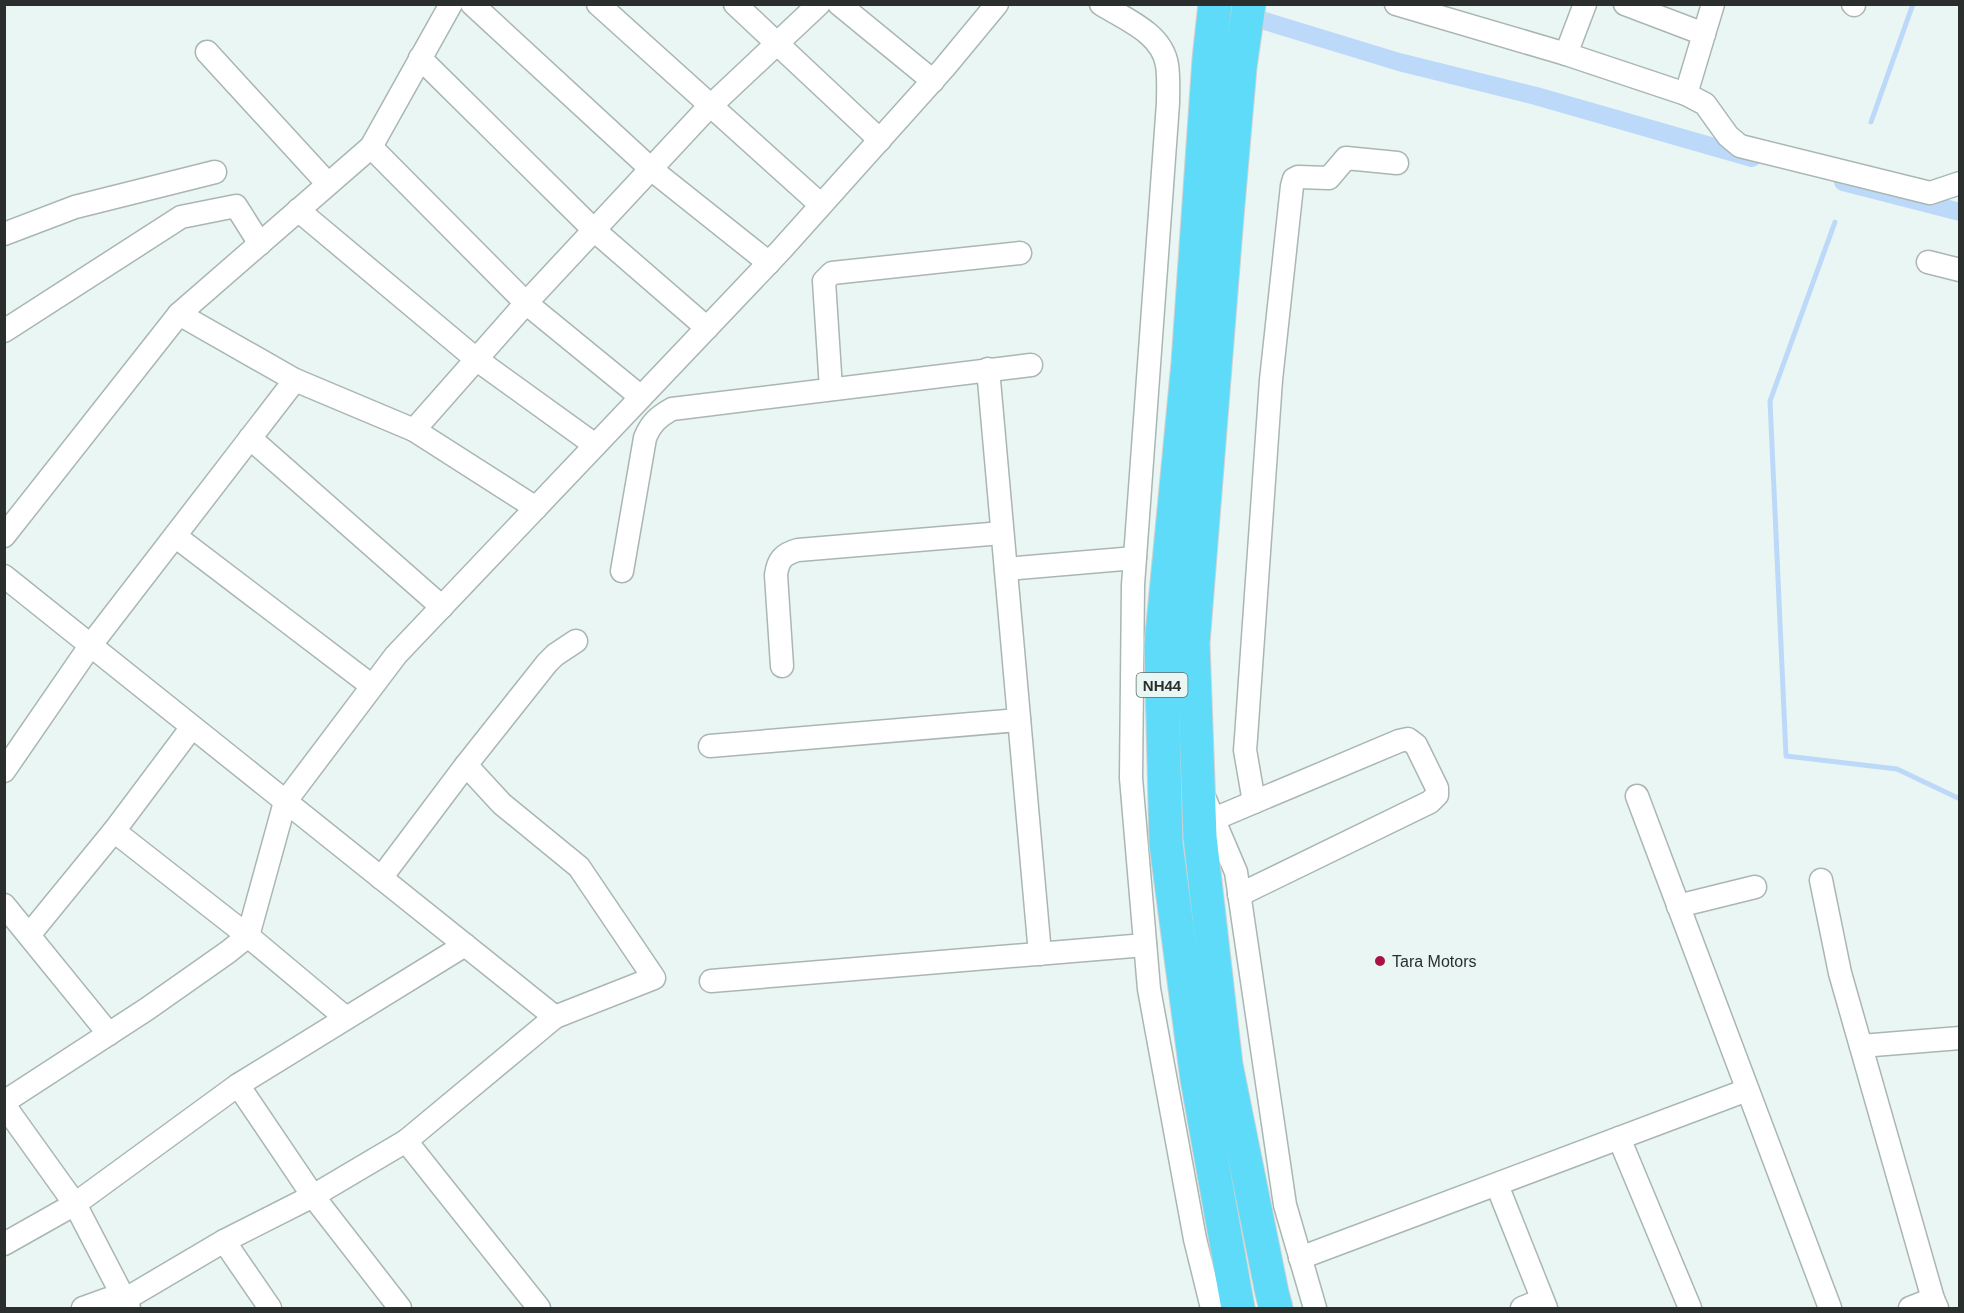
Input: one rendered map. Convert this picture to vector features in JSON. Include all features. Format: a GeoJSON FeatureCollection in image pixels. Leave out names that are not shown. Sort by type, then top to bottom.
{"type":"FeatureCollection","features":[{"type":"Feature","properties":{"kind":"highway","name":"NH44"},"geometry":{"type":"LineString","coordinates":[[1215,4],[1209,59],[1188,363],[1161,645],[1166,844],[1197,1078],[1238,1308]]}},
{"type":"Feature","properties":{"kind":"highway","name":"NH44"},"geometry":{"type":"LineString","coordinates":[[1249,4],[1240,66],[1193,643],[1200,837],[1226,1065],[1276,1308]]}},
{"type":"Feature","properties":{"kind":"street"},"geometry":{"type":"LineString","coordinates":[[4,536],[179,314],[371,147],[451,4]]}},
{"type":"Feature","properties":{"kind":"street"},"geometry":{"type":"LineString","coordinates":[[472,4],[651,169],[769,262]]}},
{"type":"Feature","properties":{"kind":"street"},"geometry":{"type":"LineString","coordinates":[[598,4],[821,205]]}},
{"type":"Feature","properties":{"kind":"street"},"geometry":{"type":"LineString","coordinates":[[735,4],[776,45],[880,140]]}},
{"type":"Feature","properties":{"kind":"street"},"geometry":{"type":"LineString","coordinates":[[414,430],[526,303],[651,169],[712,105],[819,4]]}},
{"type":"Feature","properties":{"kind":"street"},"geometry":{"type":"LineString","coordinates":[[839,4],[933,81]]}},
{"type":"Feature","properties":{"kind":"street"},"geometry":{"type":"LineString","coordinates":[[1101,4],[1149,34],[1161,47],[1167,64],[1169,82],[1133,585],[1131,778],[1151,1003],[1196,1239],[1212,1308]]}},
{"type":"Feature","properties":{"kind":"street"},"geometry":{"type":"LineString","coordinates":[[1396,4],[1566,54],[1686,94],[1705,104],[1728,136],[1740,146],[1930,193],[1959,183]]}},
{"type":"Feature","properties":{"kind":"street"},"geometry":{"type":"LineString","coordinates":[[1566,54],[1585,4]]}},
{"type":"Feature","properties":{"kind":"street"},"geometry":{"type":"LineString","coordinates":[[1625,4],[1704,34]]}},
{"type":"Feature","properties":{"kind":"street"},"geometry":{"type":"LineString","coordinates":[[1686,94],[1713,4]]}},
{"type":"Feature","properties":{"kind":"street"},"geometry":{"type":"LineString","coordinates":[[126,1304],[75,1204],[4,1103],[109,1034],[248,936],[285,802],[396,655],[821,205],[933,81],[985,8]]}},
{"type":"Feature","properties":{"kind":"street"},"geometry":{"type":"LineString","coordinates":[[207,52],[328,184]]}},
{"type":"Feature","properties":{"kind":"street"},"geometry":{"type":"LineString","coordinates":[[420,58],[594,230],[707,328]]}},
{"type":"Feature","properties":{"kind":"street"},"geometry":{"type":"LineString","coordinates":[[371,147],[526,303],[641,397]]}},
{"type":"Feature","properties":{"kind":"street"},"geometry":{"type":"LineString","coordinates":[[1254,802],[1245,738],[1271,380],[1292,182],[1298,177],[1329,178],[1342,160],[1350,157],[1397,163]]}},
{"type":"Feature","properties":{"kind":"street"},"geometry":{"type":"LineString","coordinates":[[4,234],[75,207],[215,172]]}},
{"type":"Feature","properties":{"kind":"street"},"geometry":{"type":"LineString","coordinates":[[4,331],[182,217],[236,206],[260,244]]}},
{"type":"Feature","properties":{"kind":"street"},"geometry":{"type":"LineString","coordinates":[[298,210],[476,359],[595,445]]}},
{"type":"Feature","properties":{"kind":"street"},"geometry":{"type":"LineString","coordinates":[[831,389],[824,281],[828,275],[1020,253]]}},
{"type":"Feature","properties":{"kind":"street"},"geometry":{"type":"LineString","coordinates":[[1928,262],[1959,270]]}},
{"type":"Feature","properties":{"kind":"street"},"geometry":{"type":"LineString","coordinates":[[179,314],[295,380],[414,430],[536,508]]}},
{"type":"Feature","properties":{"kind":"street"},"geometry":{"type":"LineString","coordinates":[[622,571],[645,438],[650,426],[658,416],[683,406],[1031,365]]}},
{"type":"Feature","properties":{"kind":"street"},"geometry":{"type":"LineString","coordinates":[[988,369],[1040,954]]}},
{"type":"Feature","properties":{"kind":"street"},"geometry":{"type":"LineString","coordinates":[[4,771],[90,646],[295,380]]}},
{"type":"Feature","properties":{"kind":"street"},"geometry":{"type":"LineString","coordinates":[[250,438],[442,607]]}},
{"type":"Feature","properties":{"kind":"street"},"geometry":{"type":"LineString","coordinates":[[782,666],[776,575],[777,562],[787,553],[798,550],[1002,533]]}},
{"type":"Feature","properties":{"kind":"street"},"geometry":{"type":"LineString","coordinates":[[175,536],[372,686]]}},
{"type":"Feature","properties":{"kind":"street"},"geometry":{"type":"LineString","coordinates":[[1006,569],[1135,558]]}},
{"type":"Feature","properties":{"kind":"street"},"geometry":{"type":"LineString","coordinates":[[4,576],[555,1017]]}},
{"type":"Feature","properties":{"kind":"street"},"geometry":{"type":"LineString","coordinates":[[381,878],[547,663],[576,641]]}},
{"type":"Feature","properties":{"kind":"street"},"geometry":{"type":"LineString","coordinates":[[710,746],[1018,720]]}},
{"type":"Feature","properties":{"kind":"street"},"geometry":{"type":"LineString","coordinates":[[29,935],[114,831],[192,727]]}},
{"type":"Feature","properties":{"kind":"street"},"geometry":{"type":"LineString","coordinates":[[1214,819],[1408,739],[1416,745],[1437,788],[1437,795],[1430,802],[1239,895]]}},
{"type":"Feature","properties":{"kind":"street"},"geometry":{"type":"LineString","coordinates":[[83,1308],[108,1299],[126,1304],[224,1242],[314,1196],[406,1141],[555,1017],[654,978],[579,867],[502,804],[466,765]]}},
{"type":"Feature","properties":{"kind":"street"},"geometry":{"type":"LineString","coordinates":[[1198,782],[1236,872],[1285,1205],[1315,1308]]}},
{"type":"Feature","properties":{"kind":"street"},"geometry":{"type":"LineString","coordinates":[[1637,796],[1830,1308]]}},
{"type":"Feature","properties":{"kind":"street"},"geometry":{"type":"LineString","coordinates":[[114,831],[248,936],[346,1018]]}},
{"type":"Feature","properties":{"kind":"street"},"geometry":{"type":"LineString","coordinates":[[1821,880],[1840,973],[1935,1304],[1910,1308]]}},
{"type":"Feature","properties":{"kind":"street"},"geometry":{"type":"LineString","coordinates":[[1678,906],[1755,887]]}},
{"type":"Feature","properties":{"kind":"street"},"geometry":{"type":"LineString","coordinates":[[4,905],[109,1034]]}},
{"type":"Feature","properties":{"kind":"street"},"geometry":{"type":"LineString","coordinates":[[4,1244],[75,1204],[238,1084],[465,945]]}},
{"type":"Feature","properties":{"kind":"street"},"geometry":{"type":"LineString","coordinates":[[711,981],[1145,945]]}},
{"type":"Feature","properties":{"kind":"street"},"geometry":{"type":"LineString","coordinates":[[1861,1046],[1959,1038]]}},
{"type":"Feature","properties":{"kind":"street"},"geometry":{"type":"LineString","coordinates":[[238,1084],[314,1196],[400,1308]]}},
{"type":"Feature","properties":{"kind":"street"},"geometry":{"type":"LineString","coordinates":[[1300,1258],[1747,1090]]}},
{"type":"Feature","properties":{"kind":"street"},"geometry":{"type":"LineString","coordinates":[[1619,1138],[1690,1308]]}},
{"type":"Feature","properties":{"kind":"street"},"geometry":{"type":"LineString","coordinates":[[406,1141],[539,1308]]}},
{"type":"Feature","properties":{"kind":"street"},"geometry":{"type":"LineString","coordinates":[[1497,1185],[1537,1306]]}},
{"type":"Feature","properties":{"kind":"street"},"geometry":{"type":"LineString","coordinates":[[224,1242],[270,1308]]}},
{"type":"Feature","properties":{"kind":"waterway"},"geometry":{"type":"LineString","coordinates":[[1871,122],[1913,4]]}},
{"type":"Feature","properties":{"kind":"waterway"},"geometry":{"type":"LineString","coordinates":[[1242,14],[1399,62],[1536,96],[1752,158]]}},
{"type":"Feature","properties":{"kind":"waterway"},"geometry":{"type":"LineString","coordinates":[[1843,182],[1960,212]]}},
{"type":"Feature","properties":{"kind":"waterway"},"geometry":{"type":"LineString","coordinates":[[1835,222],[1770,401],[1786,756],[1897,769],[1960,799]]}},
{"type":"Feature","properties":{"kind":"place","name":"Tara Motors"},"geometry":{"type":"Point","coordinates":[1380,961]}}]}
